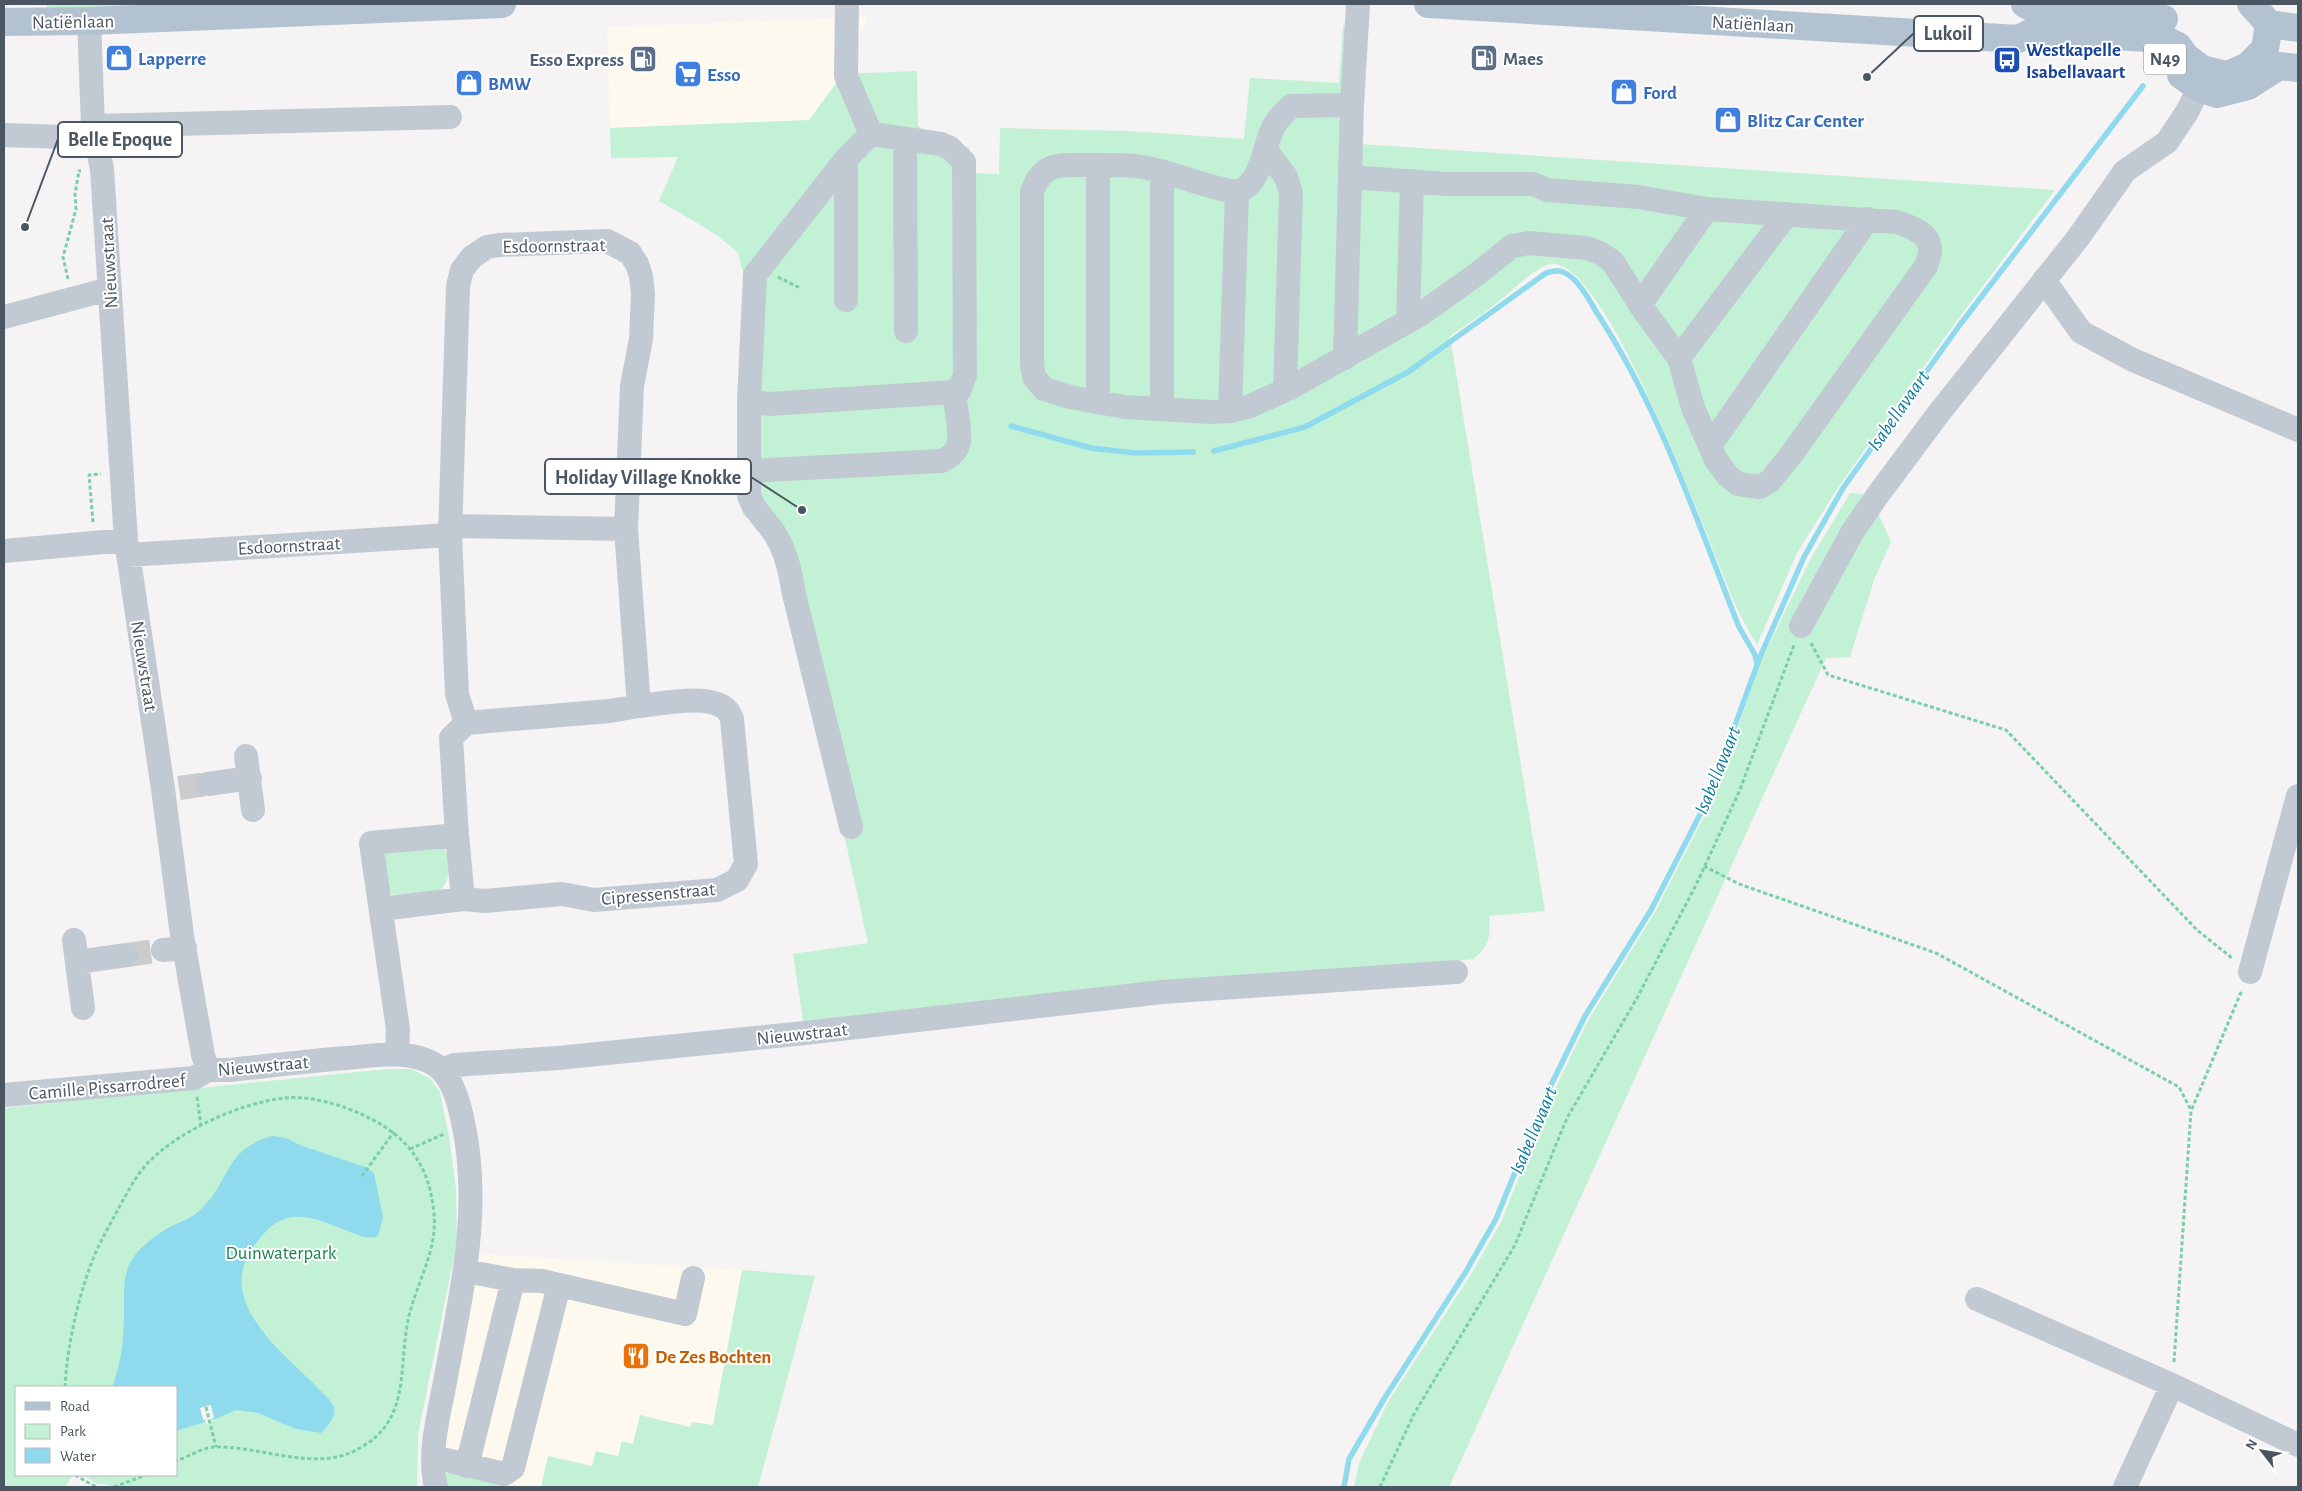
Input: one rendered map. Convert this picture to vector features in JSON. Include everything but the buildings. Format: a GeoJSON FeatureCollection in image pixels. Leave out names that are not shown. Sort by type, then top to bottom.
{"type":"FeatureCollection","features":[{"type":"Feature","properties":{"kind":"main road","name":"Natiënlaan"},"geometry":{"type":"LineString","coordinates":[[4,22],[89,22],[502,4]]}},
{"type":"Feature","properties":{"kind":"main road","name":"Natiënlaan"},"geometry":{"type":"LineString","coordinates":[[1428,4],[2018,38],[2032,47],[2167,30]]}},
{"type":"Feature","properties":{"kind":"main road","name":"Natiënlaan"},"geometry":{"type":"LineString","coordinates":[[2025,4],[2038,11],[2167,30],[2185,56],[2202,69],[2227,75],[2248,66],[2269,26]]}},
{"type":"Feature","properties":{"kind":"main road"},"geometry":{"type":"LineString","coordinates":[[2251,4],[2269,26],[2298,53]]}},
{"type":"Feature","properties":{"kind":"main road"},"geometry":{"type":"LineString","coordinates":[[2269,26],[2289,13],[2298,14]]}},
{"type":"Feature","properties":{"kind":"main road"},"geometry":{"type":"LineString","coordinates":[[2269,26],[2298,28]]}},
{"type":"Feature","properties":{"kind":"main road","name":"N49"},"geometry":{"type":"LineString","coordinates":[[2167,30],[2173,68],[2199,88],[2217,94],[2248,86],[2279,66],[2298,68]]}},
{"type":"Feature","properties":{"kind":"street"},"geometry":{"type":"LineString","coordinates":[[847,4],[846,76],[871,134]]}},
{"type":"Feature","properties":{"kind":"street"},"geometry":{"type":"LineString","coordinates":[[1345,358],[1352,106],[1358,4]]}},
{"type":"Feature","properties":{"kind":"street","name":"Nieuwstraat"},"geometry":{"type":"LineString","coordinates":[[89,22],[94,132],[102,169],[127,547],[171,788],[174,949],[203,1056],[201,1074],[397,1054],[429,1061],[442,1070],[454,1065],[558,1058],[805,1033],[1162,992],[1456,972]]}},
{"type":"Feature","properties":{"kind":"street"},"geometry":{"type":"LineString","coordinates":[[1801,626],[1853,531],[1939,413],[2078,238],[2125,171],[2167,142],[2187,112],[2199,88]]}},
{"type":"Feature","properties":{"kind":"street"},"geometry":{"type":"LineString","coordinates":[[1350,177],[1412,181],[1532,184],[1548,190],[1638,197],[1707,209],[1897,222],[1923,234],[1930,243],[1932,253],[1926,266],[1792,455],[1770,481],[1760,488],[1738,484],[1728,476],[1716,460],[1693,408],[1679,358],[1612,261],[1600,253],[1586,248],[1529,243],[1512,246],[1477,274],[1408,321],[1286,390],[1250,406],[1230,411],[1125,407],[1070,397],[1044,389],[1034,377],[1032,345],[1032,192],[1044,171],[1052,167],[1131,165],[1162,171],[1237,192],[1242,190],[1254,177],[1275,123],[1291,106],[1352,106]]}},
{"type":"Feature","properties":{"kind":"street"},"geometry":{"type":"LineString","coordinates":[[4,135],[450,117]]}},
{"type":"Feature","properties":{"kind":"street"},"geometry":{"type":"LineString","coordinates":[[750,401],[769,404],[959,391],[965,375],[964,162],[955,152],[941,144],[871,134]]}},
{"type":"Feature","properties":{"kind":"street"},"geometry":{"type":"LineString","coordinates":[[851,826],[794,594],[788,560],[773,531],[754,510],[749,496],[750,401],[755,275],[846,159],[871,134]]}},
{"type":"Feature","properties":{"kind":"street"},"geometry":{"type":"LineString","coordinates":[[905,140],[906,331]]}},
{"type":"Feature","properties":{"kind":"street"},"geometry":{"type":"LineString","coordinates":[[1266,150],[1286,177],[1291,193],[1286,390]]}},
{"type":"Feature","properties":{"kind":"street"},"geometry":{"type":"LineString","coordinates":[[846,159],[846,300]]}},
{"type":"Feature","properties":{"kind":"street"},"geometry":{"type":"LineString","coordinates":[[1098,165],[1098,402]]}},
{"type":"Feature","properties":{"kind":"street"},"geometry":{"type":"LineString","coordinates":[[1162,171],[1162,409]]}},
{"type":"Feature","properties":{"kind":"street"},"geometry":{"type":"LineString","coordinates":[[1408,321],[1412,181]]}},
{"type":"Feature","properties":{"kind":"street"},"geometry":{"type":"LineString","coordinates":[[1230,411],[1237,192]]}},
{"type":"Feature","properties":{"kind":"street"},"geometry":{"type":"LineString","coordinates":[[1640,304],[1707,209]]}},
{"type":"Feature","properties":{"kind":"street"},"geometry":{"type":"LineString","coordinates":[[1679,358],[1787,214]]}},
{"type":"Feature","properties":{"kind":"street"},"geometry":{"type":"LineString","coordinates":[[1710,446],[1868,219]]}},
{"type":"Feature","properties":{"kind":"street","name":"Esdoornstraat"},"geometry":{"type":"LineString","coordinates":[[466,723],[457,694],[450,531],[457,296],[462,270],[467,262],[478,251],[493,246],[607,240],[630,253],[637,264],[641,276],[643,294],[641,339],[632,386],[626,529],[639,706]]}},
{"type":"Feature","properties":{"kind":"street"},"geometry":{"type":"LineString","coordinates":[[2044,280],[2081,332],[2133,360],[2298,430]]}},
{"type":"Feature","properties":{"kind":"street"},"geometry":{"type":"LineString","coordinates":[[4,316],[109,289]]}},
{"type":"Feature","properties":{"kind":"street"},"geometry":{"type":"LineString","coordinates":[[748,471],[942,461],[950,457],[957,448],[959,438],[954,392]]}},
{"type":"Feature","properties":{"kind":"street","name":"Esdoornstraat"},"geometry":{"type":"LineString","coordinates":[[4,551],[94,543],[127,547],[450,531],[626,529]]}},
{"type":"Feature","properties":{"kind":"street","name":"Cipressenstraat"},"geometry":{"type":"LineString","coordinates":[[381,909],[463,899],[485,902],[562,894],[594,900],[717,890],[737,880],[746,864],[732,720],[726,710],[716,704],[703,700],[639,706],[610,711],[466,723]]}},
{"type":"Feature","properties":{"kind":"street"},"geometry":{"type":"LineString","coordinates":[[463,899],[451,738],[466,723]]}},
{"type":"Feature","properties":{"kind":"street"},"geometry":{"type":"LineString","coordinates":[[208,784],[248,767],[253,810]]}},
{"type":"Feature","properties":{"kind":"street"},"geometry":{"type":"LineString","coordinates":[[2250,972],[2298,796]]}},
{"type":"Feature","properties":{"kind":"street"},"geometry":{"type":"LineString","coordinates":[[397,1054],[398,1029],[371,843],[457,835]]}},
{"type":"Feature","properties":{"kind":"street"},"geometry":{"type":"LineString","coordinates":[[83,1008],[75,951],[127,955]]}},
{"type":"Feature","properties":{"kind":"street"},"geometry":{"type":"LineString","coordinates":[[436,1487],[434,1446],[470,1244],[471,1177],[464,1126],[457,1096],[442,1070]]}},
{"type":"Feature","properties":{"kind":"street","name":"Camille Pissarrodreef"},"geometry":{"type":"LineString","coordinates":[[4,1095],[201,1074]]}},
{"type":"Feature","properties":{"kind":"street"},"geometry":{"type":"LineString","coordinates":[[466,1271],[513,1280],[542,1281],[685,1314],[693,1278]]}},
{"type":"Feature","properties":{"kind":"street"},"geometry":{"type":"LineString","coordinates":[[467,1466],[513,1280]]}},
{"type":"Feature","properties":{"kind":"street"},"geometry":{"type":"LineString","coordinates":[[434,1460],[446,1460],[504,1474],[513,1468],[560,1285]]}},
{"type":"Feature","properties":{"kind":"street"},"geometry":{"type":"LineString","coordinates":[[1977,1299],[2172,1385],[2298,1444]]}},
{"type":"Feature","properties":{"kind":"street"},"geometry":{"type":"LineString","coordinates":[[2125,1487],[2172,1385]]}},
{"type":"Feature","properties":{"kind":"path"},"geometry":{"type":"LineString","coordinates":[[76,298],[69,282],[63,257],[76,209],[75,194],[79,171],[102,169]]}},
{"type":"Feature","properties":{"kind":"path"},"geometry":{"type":"LineString","coordinates":[[94,543],[89,475],[122,472]]}},
{"type":"Feature","properties":{"kind":"path"},"geometry":{"type":"LineString","coordinates":[[1380,1487],[1414,1414],[1515,1245],[1568,1118],[1637,998],[1704,866],[1739,792],[1801,626]]}},
{"type":"Feature","properties":{"kind":"path"},"geometry":{"type":"LineString","coordinates":[[1801,626],[1828,675],[2006,730],[2197,930],[2250,972],[2191,1111],[2172,1385]]}},
{"type":"Feature","properties":{"kind":"path"},"geometry":{"type":"LineString","coordinates":[[1704,866],[1739,884],[1936,953],[2179,1086],[2191,1111]]}},
{"type":"Feature","properties":{"kind":"path"},"geometry":{"type":"LineString","coordinates":[[201,1074],[201,1126]]}},
{"type":"Feature","properties":{"kind":"path"},"geometry":{"type":"LineString","coordinates":[[66,1386],[66,1374],[78,1306],[93,1258],[126,1194],[149,1161],[166,1146],[201,1126],[237,1109],[285,1098],[317,1099],[340,1106],[367,1116],[394,1132],[410,1148],[427,1179],[434,1215],[433,1246],[408,1320],[398,1404],[386,1424],[371,1441],[355,1451],[330,1459],[216,1447],[178,1460]]}},
{"type":"Feature","properties":{"kind":"path"},"geometry":{"type":"LineString","coordinates":[[410,1148],[464,1126]]}},
{"type":"Feature","properties":{"kind":"path"},"geometry":{"type":"LineString","coordinates":[[362,1176],[394,1132]]}},
{"type":"Feature","properties":{"kind":"path"},"geometry":{"type":"LineString","coordinates":[[206,1407],[216,1447]]}},
{"type":"Feature","properties":{"kind":"path"},"geometry":{"type":"LineString","coordinates":[[77,1476],[96,1487]]}},
{"type":"Feature","properties":{"kind":"path"},"geometry":{"type":"LineString","coordinates":[[114,1487],[143,1476]]}},
{"type":"Feature","properties":{"kind":"shaded area"},"geometry":{"type":"Polygon","coordinates":[[[868,17],[843,74],[809,120],[610,128],[607,27],[868,17]]]}},
{"type":"Feature","properties":{"kind":"shaded area"},"geometry":{"type":"Polygon","coordinates":[[[480,1254],[742,1270],[713,1425],[719,1487],[596,1452],[592,1466],[548,1456],[541,1487],[508,1487],[448,1473],[442,1476],[442,1449],[480,1254]]]}},
{"type":"Feature","properties":{"kind":"green space"},"geometry":{"type":"Polygon","coordinates":[[[47,4],[125,4],[126,11],[47,13],[47,4]]]}},
{"type":"Feature","properties":{"kind":"green space"},"geometry":{"type":"Polygon","coordinates":[[[1343,25],[1364,26],[1359,144],[2055,190],[1955,323],[1839,486],[1797,553],[1757,645],[1734,602],[1681,471],[1628,354],[1600,306],[1574,274],[1551,264],[1545,266],[1531,274],[1493,306],[1450,336],[1545,911],[1489,916],[1488,939],[1484,948],[1474,959],[804,1026],[793,954],[868,943],[838,807],[780,568],[756,523],[743,515],[737,493],[745,281],[738,253],[710,231],[659,201],[678,157],[611,158],[610,128],[809,120],[843,74],[917,71],[918,126],[957,147],[969,147],[972,173],[999,174],[1000,128],[1128,131],[1244,139],[1250,78],[1339,83],[1343,25]]]}},
{"type":"Feature","properties":{"kind":"green space"},"geometry":{"type":"Polygon","coordinates":[[[1850,493],[1870,495],[1891,542],[1874,580],[1850,657],[1826,658],[1449,1487],[1354,1487],[1359,1463],[1388,1402],[1470,1276],[1501,1222],[1554,1091],[1589,1019],[1655,912],[1712,801],[1762,659],[1810,560],[1850,493]]]}},
{"type":"Feature","properties":{"kind":"green space"},"geometry":{"type":"Polygon","coordinates":[[[443,847],[448,858],[449,870],[446,883],[442,888],[438,891],[395,895],[390,893],[382,855],[385,849],[443,847]]]}},
{"type":"Feature","properties":{"kind":"green space","name":"Duinwaterpark"},"geometry":{"type":"Polygon","coordinates":[[[387,1069],[411,1069],[429,1078],[440,1092],[450,1143],[456,1190],[457,1242],[418,1434],[417,1487],[110,1487],[110,1485],[97,1484],[85,1476],[178,1476],[178,1386],[15,1386],[15,1476],[72,1476],[65,1487],[4,1487],[4,1108],[387,1069]]]}},
{"type":"Feature","properties":{"kind":"green space"},"geometry":{"type":"Polygon","coordinates":[[[742,1270],[815,1276],[758,1487],[541,1487],[548,1456],[592,1466],[596,1451],[618,1456],[622,1441],[633,1444],[640,1415],[690,1427],[692,1422],[713,1425],[742,1270]]]}},
{"type":"Feature","properties":{"kind":"green space"},"geometry":{"type":"Polygon","coordinates":[[[448,1473],[508,1487],[444,1487],[442,1476],[448,1473]]]}},
{"type":"Feature","properties":{"kind":"water"},"geometry":{"type":"Polygon","coordinates":[[[273,1136],[286,1138],[300,1145],[365,1167],[374,1173],[383,1218],[378,1236],[369,1238],[316,1219],[304,1217],[282,1220],[271,1226],[255,1245],[247,1259],[242,1274],[242,1290],[247,1306],[255,1321],[278,1349],[330,1401],[335,1411],[331,1421],[321,1433],[296,1429],[258,1413],[236,1410],[218,1418],[178,1430],[178,1386],[112,1386],[122,1349],[124,1288],[128,1267],[141,1248],[153,1238],[198,1212],[211,1198],[237,1157],[257,1141],[273,1136]]]}},
{"type":"Feature","properties":{"kind":"pier"},"geometry":{"type":"Polygon","coordinates":[[[211,1405],[213,1422],[206,1424],[200,1408],[211,1405]]]}},
{"type":"Feature","properties":{"kind":"waterway","name":"Isabellavaart"},"geometry":{"type":"LineString","coordinates":[[1344,1487],[1349,1459],[1384,1399],[1465,1273],[1496,1219],[1549,1089],[1585,1016],[1651,910],[1708,799],[1760,657],[1804,557],[1843,488],[1959,326],[2143,86]]}},
{"type":"Feature","properties":{"kind":"waterway"},"geometry":{"type":"LineString","coordinates":[[1214,451],[1305,427],[1408,372],[1546,273],[1564,272],[1572,277],[1584,292],[1640,388],[1676,466],[1739,627],[1755,655],[1757,664]]}},
{"type":"Feature","properties":{"kind":"waterway"},"geometry":{"type":"LineString","coordinates":[[1011,426],[1091,448],[1136,453],[1193,452]]}},
{"type":"Feature","properties":{"kind":"tunnel"},"geometry":{"type":"LineString","coordinates":[[179,788],[208,784]]}},
{"type":"Feature","properties":{"kind":"tunnel"},"geometry":{"type":"LineString","coordinates":[[127,955],[163,950]]}},
{"type":"Feature","properties":{"kind":"place","name":"Lapperre"},"geometry":{"type":"Point","coordinates":[119,58]}},
{"type":"Feature","properties":{"kind":"place","name":"Maes"},"geometry":{"type":"Point","coordinates":[1484,58]}},
{"type":"Feature","properties":{"kind":"place","name":"Esso Express"},"geometry":{"type":"Point","coordinates":[643,59]}},
{"type":"Feature","properties":{"kind":"place","name":"Westkapelle Isabellavaart"},"geometry":{"type":"Point","coordinates":[2007,60]}},
{"type":"Feature","properties":{"kind":"place","name":"Esso"},"geometry":{"type":"Point","coordinates":[688,74]}},
{"type":"Feature","properties":{"kind":"place","name":"Lukoil"},"geometry":{"type":"Point","coordinates":[1867,77]}},
{"type":"Feature","properties":{"kind":"place","name":"BMW"},"geometry":{"type":"Point","coordinates":[469,83]}},
{"type":"Feature","properties":{"kind":"place","name":"Ford"},"geometry":{"type":"Point","coordinates":[1624,92]}},
{"type":"Feature","properties":{"kind":"place","name":"Blitz Car Center"},"geometry":{"type":"Point","coordinates":[1728,120]}},
{"type":"Feature","properties":{"kind":"place","name":"Belle Epoque"},"geometry":{"type":"Point","coordinates":[25,227]}},
{"type":"Feature","properties":{"kind":"place","name":"Holiday Village Knokke"},"geometry":{"type":"Point","coordinates":[802,510]}},
{"type":"Feature","properties":{"kind":"place","name":"De Zes Bochten"},"geometry":{"type":"Point","coordinates":[636,1356]}}]}
